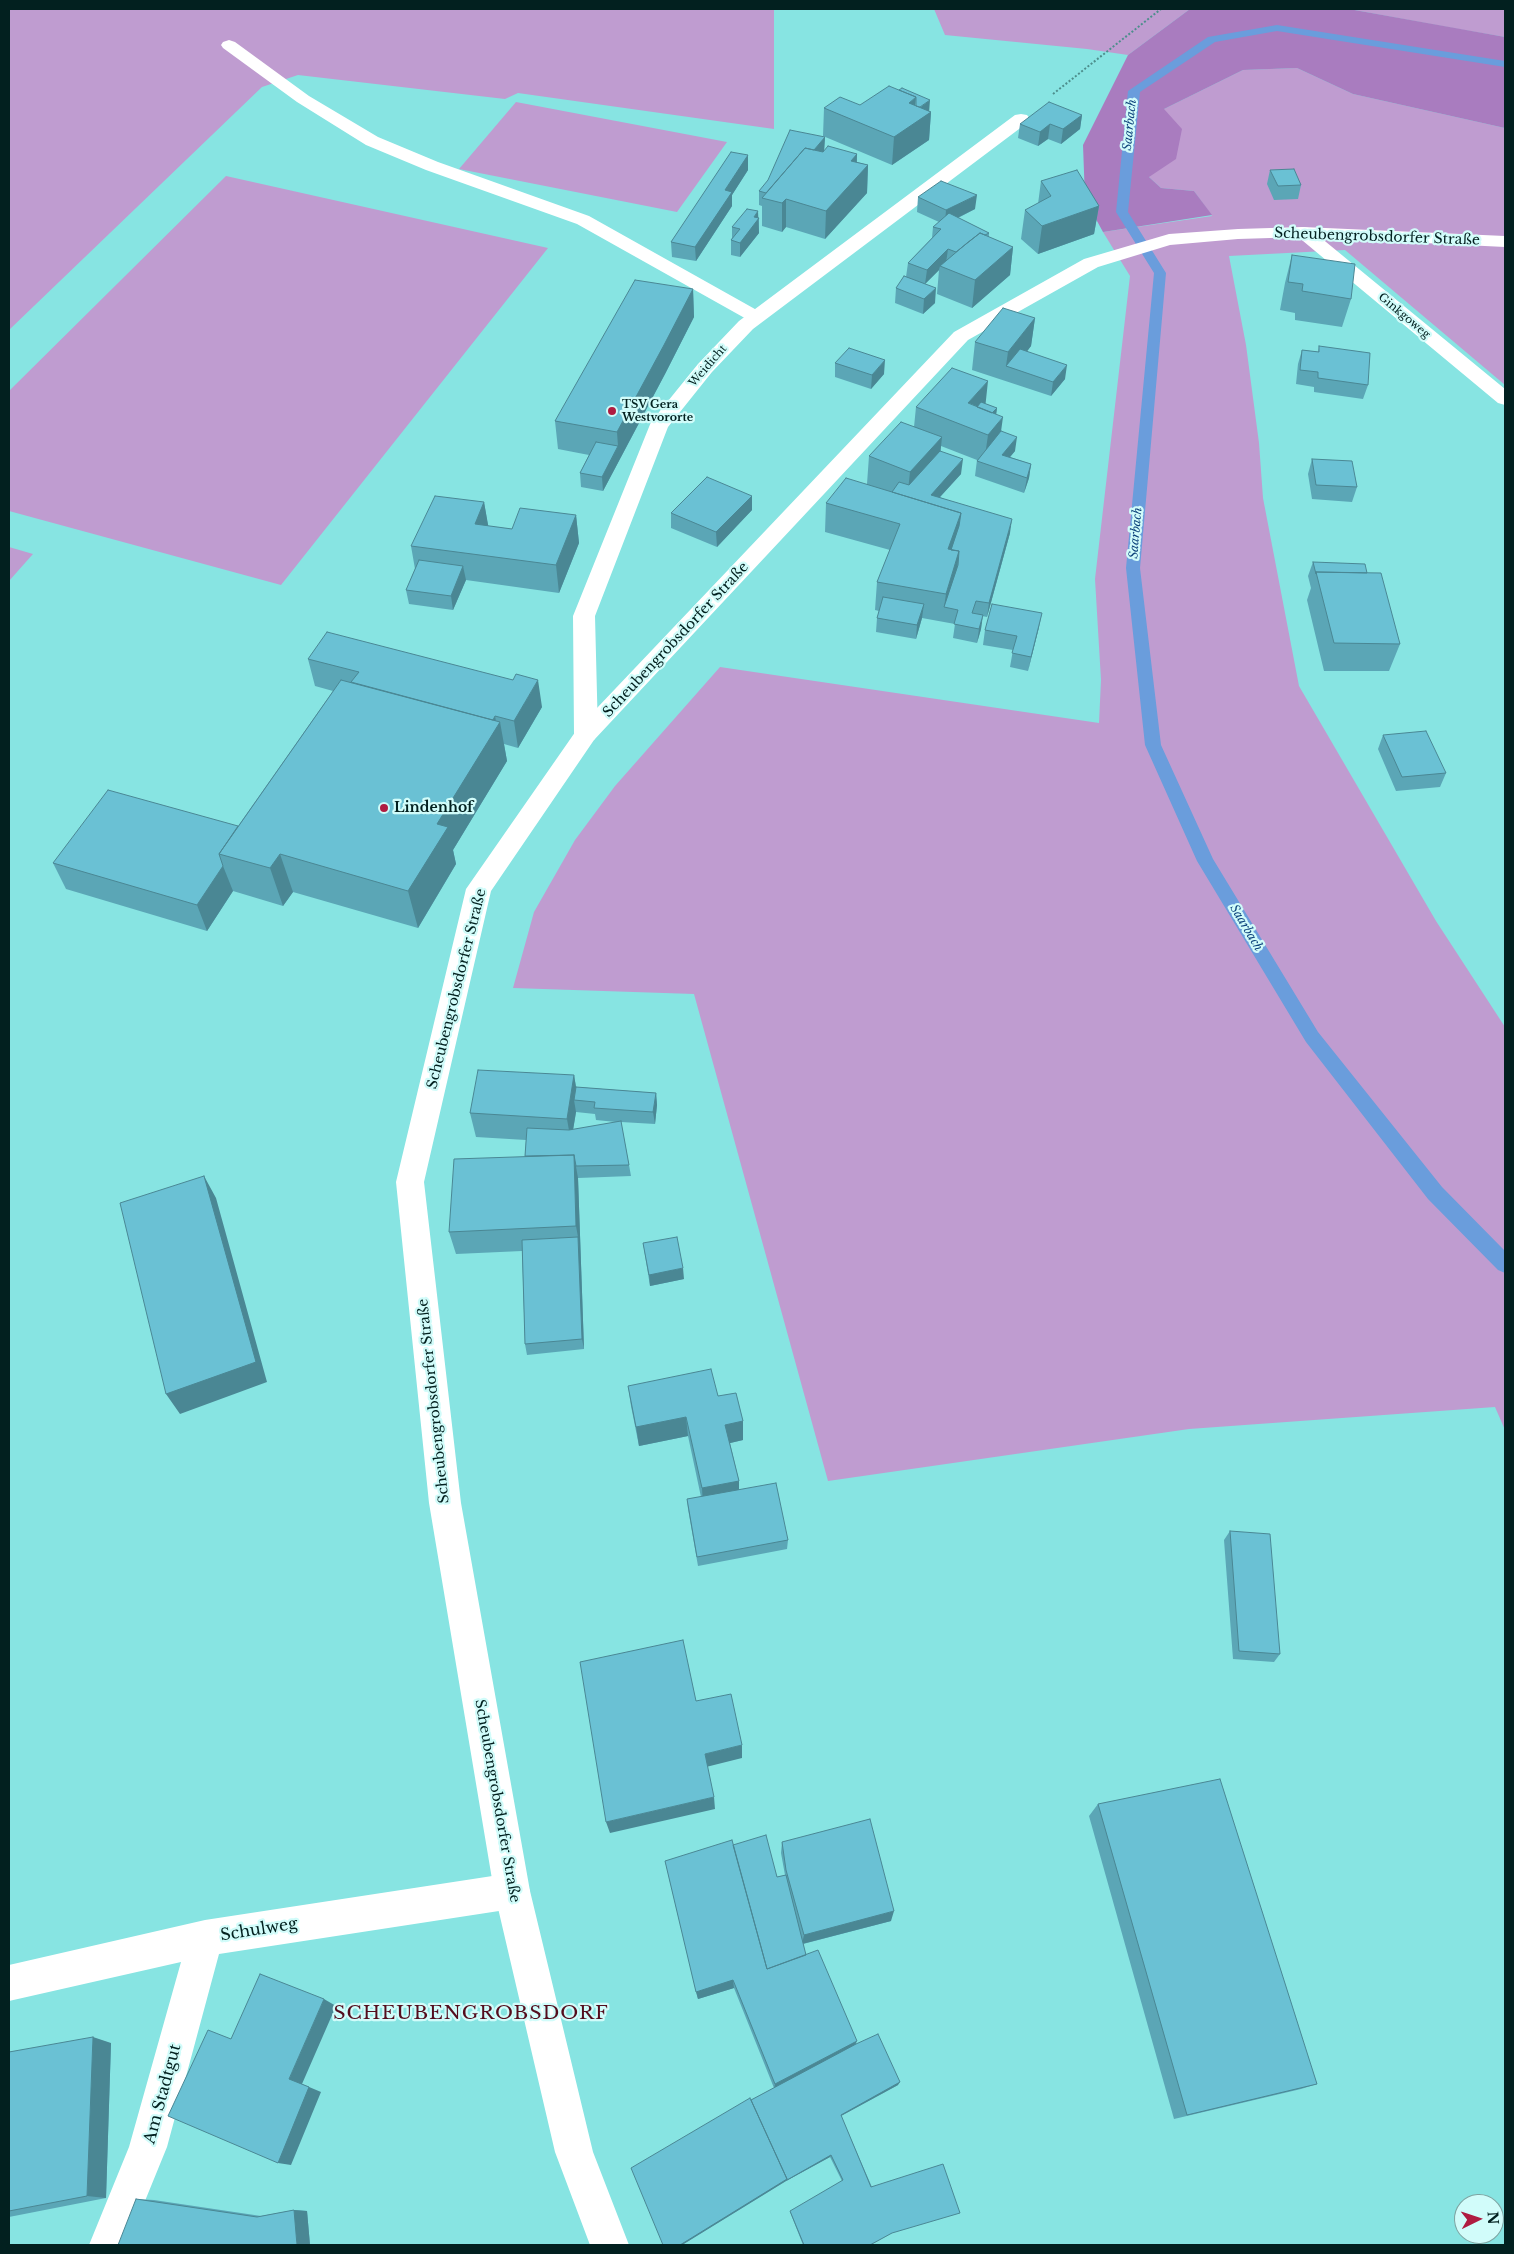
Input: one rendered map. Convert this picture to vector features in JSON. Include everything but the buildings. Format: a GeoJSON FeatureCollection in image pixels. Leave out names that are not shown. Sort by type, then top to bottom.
{"type":"FeatureCollection","features":[{"type":"Feature","properties":{"kind":"main road","name":"Weidicht"},"geometry":{"type":"LineString","coordinates":[[586,734],[584,616],[658,426],[705,368],[746,325],[1021,119]]}},
{"type":"Feature","properties":{"kind":"main road","name":"Scheubengrobsdorfer Straße"},"geometry":{"type":"LineString","coordinates":[[609,2245],[574,2152],[512,1892],[445,1503],[410,1182],[479,889],[586,734],[961,336],[1091,263],[1169,240],[1238,234],[1303,232],[1505,242]]}},
{"type":"Feature","properties":{"kind":"main road","name":"Ginkgoweg"},"geometry":{"type":"LineString","coordinates":[[1303,232],[1505,399]]}},
{"type":"Feature","properties":{"kind":"main road","name":"Schulweg"},"geometry":{"type":"LineString","coordinates":[[9,1983],[205,1938],[512,1892]]}},
{"type":"Feature","properties":{"kind":"main road","name":"Am Stadtgut"},"geometry":{"type":"LineString","coordinates":[[108,2245],[148,2147],[205,1938]]}},
{"type":"Feature","properties":{"kind":"lane"},"geometry":{"type":"LineString","coordinates":[[228,45],[303,99],[372,141],[432,166],[583,220],[634,246],[756,317]]}},
{"type":"Feature","properties":{"kind":"path"},"geometry":{"type":"LineString","coordinates":[[1021,119],[1161,9]]}},
{"type":"Feature","properties":{"kind":"shaded area"},"geometry":{"type":"Polygon","coordinates":[[[9,9],[774,9],[774,129],[518,93],[505,99],[298,75],[262,87],[9,330],[9,9]]]}},
{"type":"Feature","properties":{"kind":"shaded area"},"geometry":{"type":"Polygon","coordinates":[[[934,9],[1190,9],[1128,55],[1087,49],[945,35],[934,9]]]}},
{"type":"Feature","properties":{"kind":"shaded area"},"geometry":{"type":"Polygon","coordinates":[[[1190,9],[1349,9],[1505,37],[1505,128],[1353,94],[1297,68],[1243,70],[1164,109],[1182,129],[1176,159],[1149,177],[1161,188],[1194,191],[1212,215],[1103,232],[1085,199],[1083,145],[1128,55],[1190,9]]]}},
{"type":"Feature","properties":{"kind":"shaded area"},"geometry":{"type":"Polygon","coordinates":[[[1349,9],[1505,9],[1505,37],[1458,29],[1349,9]]]}},
{"type":"Feature","properties":{"kind":"shaded area"},"geometry":{"type":"Polygon","coordinates":[[[1297,68],[1353,94],[1505,128],[1505,385],[1345,250],[1229,256],[1246,345],[1259,443],[1263,498],[1299,686],[1436,921],[1505,1027],[1505,1430],[1495,1407],[1189,1429],[828,1481],[694,994],[513,988],[534,912],[575,840],[615,786],[720,667],[1099,723],[1101,680],[1095,579],[1130,276],[1103,232],[1212,216],[1194,191],[1161,188],[1149,177],[1164,109],[1243,70],[1297,68]]]}},
{"type":"Feature","properties":{"kind":"shaded area"},"geometry":{"type":"Polygon","coordinates":[[[516,102],[727,142],[677,212],[459,169],[516,102]]]}},
{"type":"Feature","properties":{"kind":"shaded area"},"geometry":{"type":"Polygon","coordinates":[[[226,176],[548,248],[281,585],[9,511],[9,391],[226,176]]]}},
{"type":"Feature","properties":{"kind":"shaded area"},"geometry":{"type":"Polygon","coordinates":[[[9,547],[33,554],[9,581],[9,547]]]}},
{"type":"Feature","properties":{"kind":"waterway","name":"Saarbach"},"geometry":{"type":"LineString","coordinates":[[1505,64],[1277,28],[1212,39],[1134,91],[1122,212],[1160,273],[1133,568],[1153,745],[1205,861],[1312,1037],[1435,1193],[1505,1264]]}},
{"type":"Feature","properties":{"kind":"place","name":"TSV Gera Westvororte"},"geometry":{"type":"Point","coordinates":[612,411]}},
{"type":"Feature","properties":{"kind":"place","name":"Lindenhof"},"geometry":{"type":"Point","coordinates":[384,808]}},
{"type":"Feature","properties":{"kind":"district","name":"SCHEUBENGROBSDORF"},"geometry":{"type":"Point","coordinates":[471,2014]}}]}
